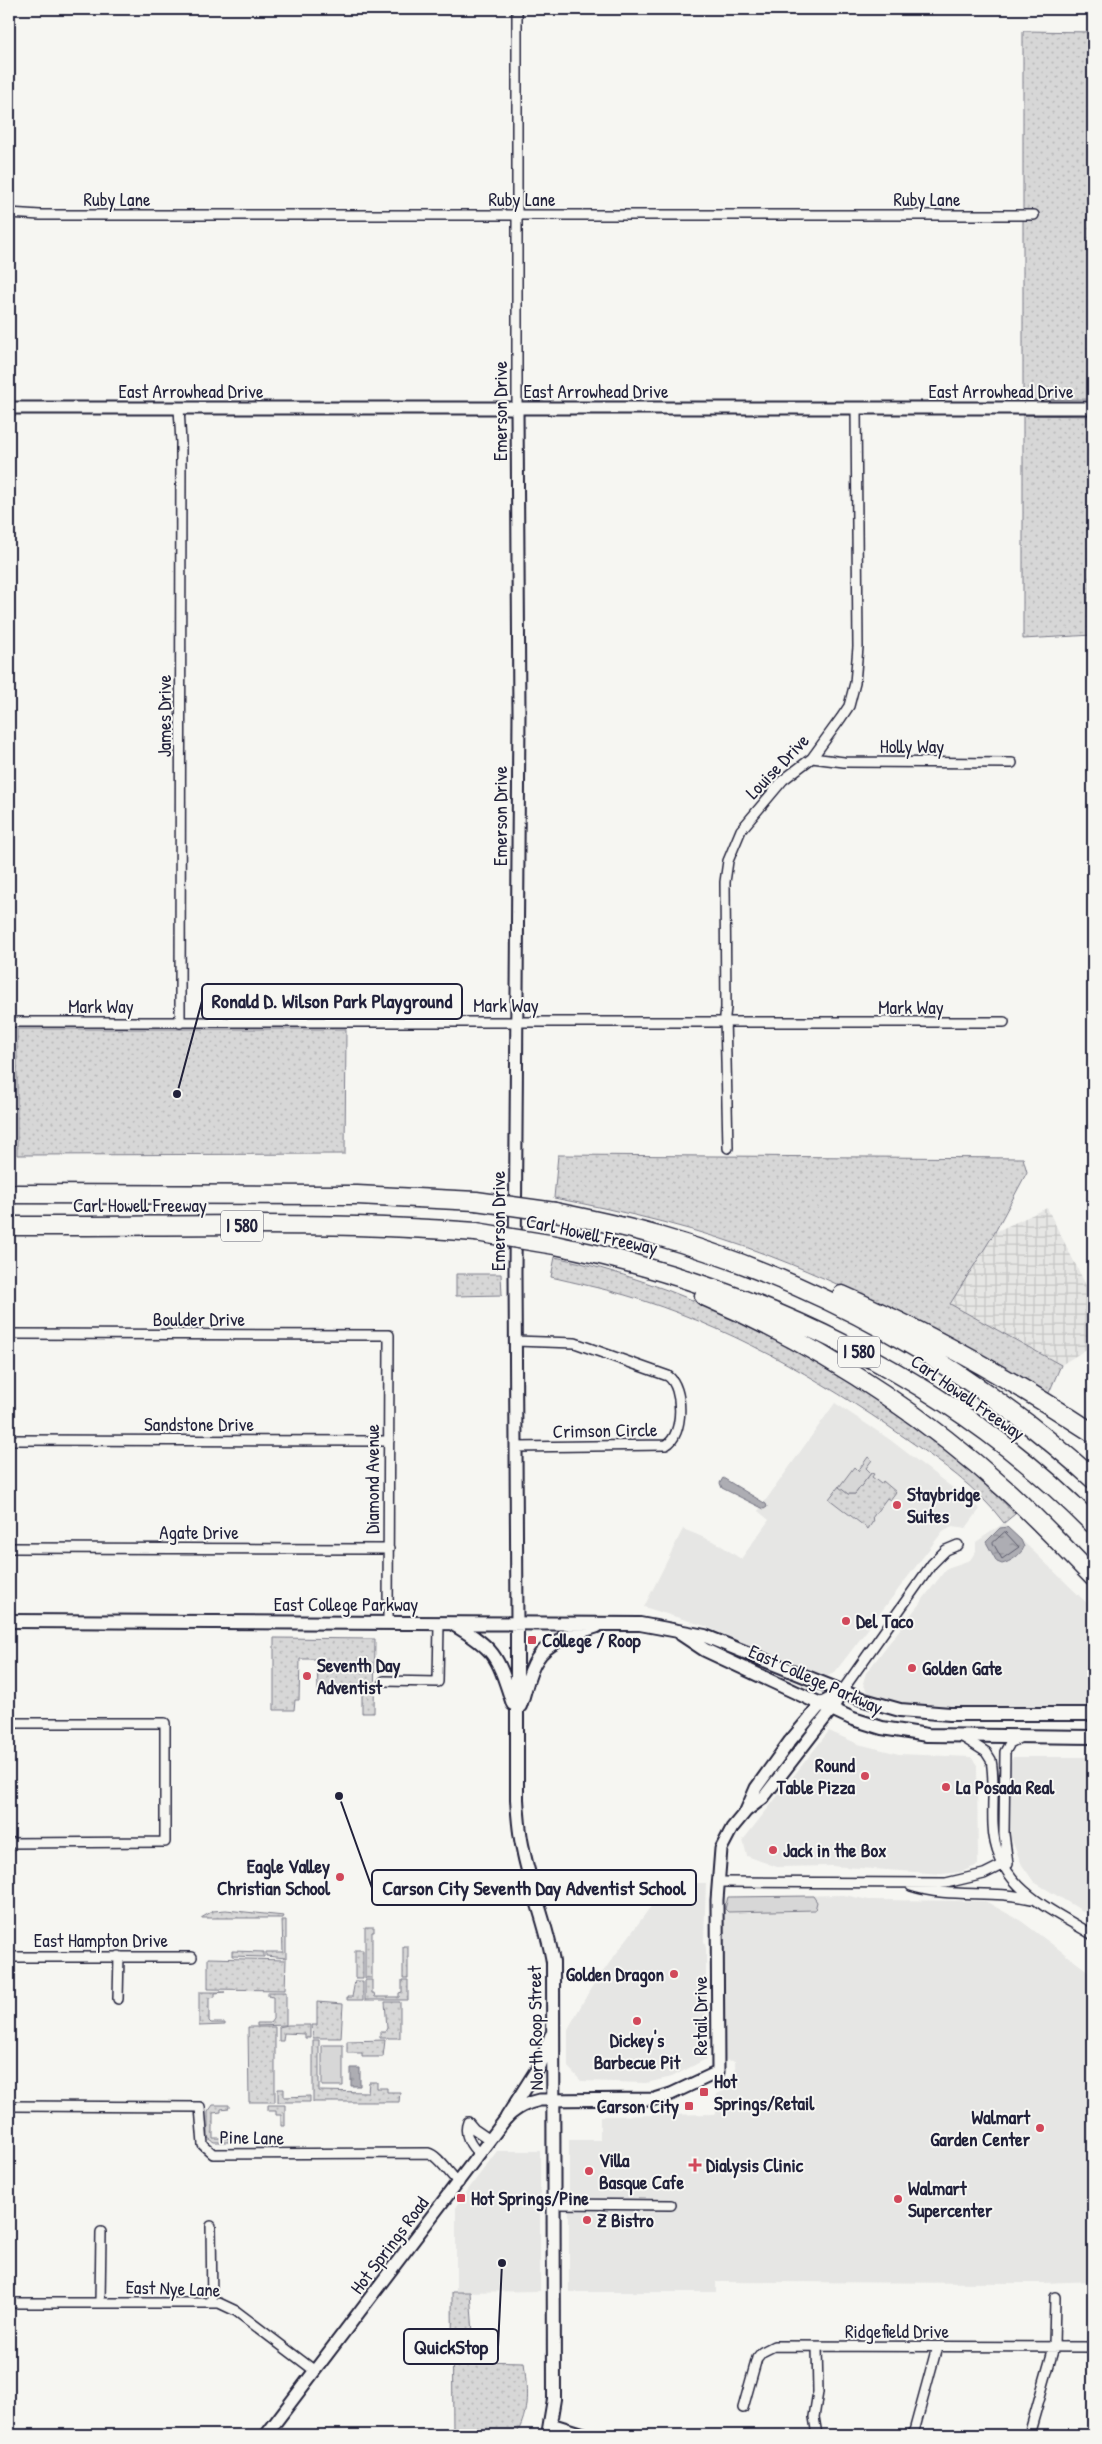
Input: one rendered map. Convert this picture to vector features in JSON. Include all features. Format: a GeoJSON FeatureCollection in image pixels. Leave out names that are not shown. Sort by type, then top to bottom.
{"type":"FeatureCollection","features":[{"type":"Feature","properties":{"kind":"highway","name":"Carl Howell Freeway"},"geometry":{"type":"LineString","coordinates":[[9,1194],[366,1195],[476,1201],[555,1212],[658,1236],[780,1279],[851,1312],[907,1342],[972,1383],[1040,1433],[1093,1479]]}},
{"type":"Feature","properties":{"kind":"highway","name":"Carl Howell Freeway"},"geometry":{"type":"LineString","coordinates":[[9,1226],[359,1227],[476,1232],[555,1244],[663,1271],[775,1311],[841,1342],[891,1369],[964,1415],[1064,1494],[1093,1524]]}},
{"type":"Feature","properties":{"kind":"highway"},"geometry":{"type":"LineString","coordinates":[[658,1236],[772,1266],[863,1305],[1023,1389],[1093,1434]]}},
{"type":"Feature","properties":{"kind":"highway"},"geometry":{"type":"LineString","coordinates":[[587,1251],[662,1278],[732,1308],[787,1335],[873,1387],[950,1442],[998,1482],[1093,1577]]}},
{"type":"Feature","properties":{"kind":"main road","name":"East College Parkway"},"geometry":{"type":"LineString","coordinates":[[9,1621],[640,1624],[682,1634],[705,1636],[842,1692],[873,1703],[910,1712],[1093,1714]]}},
{"type":"Feature","properties":{"kind":"main road"},"geometry":{"type":"LineString","coordinates":[[452,1623],[477,1638],[490,1649],[500,1665],[517,1716]]}},
{"type":"Feature","properties":{"kind":"main road","name":"North Roop Street"},"geometry":{"type":"LineString","coordinates":[[517,1623],[517,1799],[519,1828],[530,1877],[550,1944],[553,1962],[555,2100],[554,2399],[550,2430]]}},
{"type":"Feature","properties":{"kind":"main road"},"geometry":{"type":"LineString","coordinates":[[517,1716],[536,1660],[543,1651],[560,1640],[602,1623]]}},
{"type":"Feature","properties":{"kind":"main road","name":"East College Parkway"},"geometry":{"type":"LineString","coordinates":[[682,1634],[705,1650],[857,1720],[892,1730],[927,1735],[1093,1736]]}},
{"type":"Feature","properties":{"kind":"main road"},"geometry":{"type":"LineString","coordinates":[[507,2117],[540,2065],[554,2029]]}},
{"type":"Feature","properties":{"kind":"street","name":"Emerson Drive"},"geometry":{"type":"LineString","coordinates":[[517,9],[519,713],[515,1341],[517,1623]]}},
{"type":"Feature","properties":{"kind":"street","name":"Ruby Lane"},"geometry":{"type":"LineString","coordinates":[[9,213],[68,215],[1034,215]]}},
{"type":"Feature","properties":{"kind":"street","name":"East Arrowhead Drive"},"geometry":{"type":"LineString","coordinates":[[9,408],[1093,408]]}},
{"type":"Feature","properties":{"kind":"street","name":"James Drive"},"geometry":{"type":"LineString","coordinates":[[179,408],[180,1023]]}},
{"type":"Feature","properties":{"kind":"street","name":"Louise Drive"},"geometry":{"type":"LineString","coordinates":[[728,1148],[724,1023],[726,1008],[725,882],[728,861],[741,830],[783,780],[812,758],[849,706],[855,683],[858,647],[856,408]]}},
{"type":"Feature","properties":{"kind":"street","name":"Holly Way"},"geometry":{"type":"LineString","coordinates":[[812,758],[844,762],[1012,763]]}},
{"type":"Feature","properties":{"kind":"street","name":"Mark Way"},"geometry":{"type":"LineString","coordinates":[[9,1022],[1004,1022]]}},
{"type":"Feature","properties":{"kind":"street","name":"Boulder Drive"},"geometry":{"type":"LineString","coordinates":[[9,1334],[389,1336]]}},
{"type":"Feature","properties":{"kind":"street","name":"Diamond Avenue"},"geometry":{"type":"LineString","coordinates":[[388,1623],[389,1336]]}},
{"type":"Feature","properties":{"kind":"street","name":"Crimson Circle"},"geometry":{"type":"LineString","coordinates":[[515,1341],[563,1341],[580,1344],[668,1376],[675,1382],[678,1392],[678,1432],[674,1440],[666,1445],[516,1446]]}},
{"type":"Feature","properties":{"kind":"street","name":"Sandstone Drive"},"geometry":{"type":"LineString","coordinates":[[9,1440],[388,1441]]}},
{"type":"Feature","properties":{"kind":"street"},"geometry":{"type":"LineString","coordinates":[[842,1692],[932,1564],[946,1550],[958,1545]]}},
{"type":"Feature","properties":{"kind":"street","name":"Agate Drive"},"geometry":{"type":"LineString","coordinates":[[9,1548],[388,1549]]}},
{"type":"Feature","properties":{"kind":"street"},"geometry":{"type":"LineString","coordinates":[[384,1682],[438,1682],[439,1623]]}},
{"type":"Feature","properties":{"kind":"street","name":"Retail Drive"},"geometry":{"type":"LineString","coordinates":[[555,2100],[655,2099],[671,2094],[718,2072],[718,1882],[721,1849],[725,1839],[746,1811],[763,1798],[827,1706],[842,1692]]}},
{"type":"Feature","properties":{"kind":"street"},"geometry":{"type":"LineString","coordinates":[[9,1722],[165,1723],[165,1842],[9,1843]]}},
{"type":"Feature","properties":{"kind":"street"},"geometry":{"type":"LineString","coordinates":[[961,1736],[986,1752],[991,1760],[995,1846],[1010,1874],[1033,1899],[1093,1935]]}},
{"type":"Feature","properties":{"kind":"street"},"geometry":{"type":"LineString","coordinates":[[1004,1862],[1005,1752],[1010,1743],[1023,1736]]}},
{"type":"Feature","properties":{"kind":"street"},"geometry":{"type":"LineString","coordinates":[[718,1882],[903,1883],[961,1881],[984,1874],[1004,1862]]}},
{"type":"Feature","properties":{"kind":"street"},"geometry":{"type":"LineString","coordinates":[[903,1883],[922,1890],[945,1893],[1009,1894],[1033,1899]]}},
{"type":"Feature","properties":{"kind":"street","name":"East Hampton Drive"},"geometry":{"type":"LineString","coordinates":[[9,1956],[192,1957]]}},
{"type":"Feature","properties":{"kind":"street"},"geometry":{"type":"LineString","coordinates":[[118,1999],[119,1956]]}},
{"type":"Feature","properties":{"kind":"street","name":"Hot Springs Road"},"geometry":{"type":"LineString","coordinates":[[266,2435],[459,2183],[507,2117],[523,2104],[540,2100],[555,2100]]}},
{"type":"Feature","properties":{"kind":"street","name":"Pine Lane"},"geometry":{"type":"LineString","coordinates":[[9,2106],[200,2107],[203,2145],[213,2154],[428,2153],[438,2157],[448,2173],[459,2183]]}},
{"type":"Feature","properties":{"kind":"street"},"geometry":{"type":"LineString","coordinates":[[480,2154],[471,2147],[466,2127],[468,2122],[474,2129],[490,2140]]}},
{"type":"Feature","properties":{"kind":"street"},"geometry":{"type":"LineString","coordinates":[[555,2204],[671,2205]]}},
{"type":"Feature","properties":{"kind":"street"},"geometry":{"type":"LineString","coordinates":[[211,2226],[212,2303]]}},
{"type":"Feature","properties":{"kind":"street"},"geometry":{"type":"LineString","coordinates":[[100,2303],[101,2232]]}},
{"type":"Feature","properties":{"kind":"street"},"geometry":{"type":"LineString","coordinates":[[1029,2435],[1054,2347],[1055,2297]]}},
{"type":"Feature","properties":{"kind":"street","name":"East Nye Lane"},"geometry":{"type":"LineString","coordinates":[[9,2303],[212,2303],[228,2306],[315,2371]]}},
{"type":"Feature","properties":{"kind":"street","name":"Ridgefield Drive"},"geometry":{"type":"LineString","coordinates":[[743,2408],[758,2358],[762,2352],[774,2346],[1093,2347]]}},
{"type":"Feature","properties":{"kind":"street"},"geometry":{"type":"LineString","coordinates":[[817,2347],[818,2392],[814,2417],[817,2435]]}},
{"type":"Feature","properties":{"kind":"street"},"geometry":{"type":"LineString","coordinates":[[914,2435],[938,2347]]}},
{"type":"Feature","properties":{"kind":"street"},"geometry":{"type":"LineString","coordinates":[[550,2430],[586,2435]]}},
{"type":"Feature","properties":{"kind":"shaded area"},"geometry":{"type":"Polygon","coordinates":[[[1023,31],[1093,32],[1093,399],[1023,400],[1023,31]]]}},
{"type":"Feature","properties":{"kind":"shaded area"},"geometry":{"type":"Polygon","coordinates":[[[1023,415],[1093,416],[1093,635],[1023,639],[1023,415]]]}},
{"type":"Feature","properties":{"kind":"shaded area"},"geometry":{"type":"Polygon","coordinates":[[[17,1029],[346,1029],[345,1154],[17,1155],[17,1029]]]}},
{"type":"Feature","properties":{"kind":"shaded area"},"geometry":{"type":"Polygon","coordinates":[[[558,1155],[1023,1158],[1027,1172],[995,1232],[950,1304],[1061,1365],[1048,1395],[877,1303],[770,1256],[744,1246],[663,1222],[554,1198],[558,1155]]]}},
{"type":"Feature","properties":{"kind":"shaded area"},"geometry":{"type":"Polygon","coordinates":[[[1047,1208],[1093,1299],[1093,1345],[1061,1365],[949,1304],[995,1232],[1047,1208]]]}},
{"type":"Feature","properties":{"kind":"shaded area"},"geometry":{"type":"Polygon","coordinates":[[[555,1257],[601,1268],[646,1282],[733,1318],[776,1340],[857,1388],[912,1425],[973,1474],[1015,1514],[1004,1523],[970,1487],[918,1446],[805,1374],[735,1337],[699,1321],[616,1292],[551,1277],[555,1257]]]}},
{"type":"Feature","properties":{"kind":"shaded area"},"geometry":{"type":"Polygon","coordinates":[[[456,1274],[501,1274],[502,1295],[456,1296],[456,1274]]]}},
{"type":"Feature","properties":{"kind":"shaded area"},"geometry":{"type":"Polygon","coordinates":[[[835,1403],[889,1439],[980,1509],[966,1528],[952,1526],[943,1531],[835,1672],[828,1676],[818,1675],[705,1626],[644,1607],[683,1529],[717,1543],[741,1559],[769,1520],[758,1511],[835,1403]]]}},
{"type":"Feature","properties":{"kind":"shaded area"},"geometry":{"type":"Polygon","coordinates":[[[868,1457],[872,1460],[866,1468],[871,1473],[855,1494],[848,1494],[839,1487],[854,1467],[858,1471],[868,1457]]]}},
{"type":"Feature","properties":{"kind":"shaded area"},"geometry":{"type":"Polygon","coordinates":[[[871,1473],[874,1474],[872,1477],[881,1484],[883,1481],[896,1492],[890,1500],[887,1498],[872,1518],[874,1520],[868,1529],[829,1499],[839,1486],[848,1494],[855,1494],[871,1473]]]}},
{"type":"Feature","properties":{"kind":"shaded area"},"geometry":{"type":"Polygon","coordinates":[[[1004,1523],[1093,1609],[1093,1708],[922,1706],[887,1701],[868,1694],[863,1683],[866,1673],[947,1568],[970,1560],[976,1551],[976,1542],[1004,1523]]]}},
{"type":"Feature","properties":{"kind":"shaded area"},"geometry":{"type":"Polygon","coordinates":[[[274,1638],[375,1639],[374,1713],[362,1713],[362,1691],[318,1691],[317,1659],[300,1659],[299,1700],[295,1700],[294,1710],[274,1710],[274,1638]]]}},
{"type":"Feature","properties":{"kind":"shaded area"},"geometry":{"type":"Polygon","coordinates":[[[829,1731],[858,1744],[899,1754],[971,1757],[977,1765],[978,1865],[961,1872],[942,1874],[832,1866],[777,1867],[747,1856],[743,1840],[829,1731]]]}},
{"type":"Feature","properties":{"kind":"shaded area"},"geometry":{"type":"Polygon","coordinates":[[[1013,1757],[1093,1757],[1093,1917],[1034,1882],[1022,1865],[1010,1836],[1010,1763],[1013,1757]]]}},
{"type":"Feature","properties":{"kind":"shaded area"},"geometry":{"type":"Polygon","coordinates":[[[668,1883],[706,1883],[704,1941],[706,1948],[706,2059],[672,2077],[646,2083],[581,2081],[568,2067],[568,2029],[591,1988],[668,1883]]]}},
{"type":"Feature","properties":{"kind":"shaded area"},"geometry":{"type":"Polygon","coordinates":[[[844,1895],[869,1900],[985,1901],[1021,1921],[1093,1975],[1093,2281],[1043,2283],[716,2282],[716,2292],[569,2292],[569,2140],[600,2140],[600,2116],[716,2114],[717,2094],[736,2085],[735,2061],[723,2060],[723,1932],[725,1899],[728,1897],[844,1895]]]}},
{"type":"Feature","properties":{"kind":"shaded area"},"geometry":{"type":"Polygon","coordinates":[[[813,1896],[817,1902],[815,1910],[728,1912],[725,1909],[728,1897],[813,1896]]]}},
{"type":"Feature","properties":{"kind":"shaded area"},"geometry":{"type":"Polygon","coordinates":[[[226,1910],[284,1916],[283,1918],[201,1918],[213,1911],[226,1910]]]}},
{"type":"Feature","properties":{"kind":"shaded area"},"geometry":{"type":"Polygon","coordinates":[[[282,1920],[286,1920],[286,1958],[266,1956],[266,1952],[283,1952],[282,1920]]]}},
{"type":"Feature","properties":{"kind":"shaded area"},"geometry":{"type":"Polygon","coordinates":[[[365,1927],[374,1927],[374,1932],[372,1932],[372,1978],[365,1978],[365,1927]]]}},
{"type":"Feature","properties":{"kind":"shaded area"},"geometry":{"type":"Polygon","coordinates":[[[403,1946],[408,1946],[408,1978],[403,1978],[403,1946]]]}},
{"type":"Feature","properties":{"kind":"shaded area"},"geometry":{"type":"Polygon","coordinates":[[[355,1950],[363,1950],[363,1978],[355,1978],[355,1950]]]}},
{"type":"Feature","properties":{"kind":"shaded area"},"geometry":{"type":"Polygon","coordinates":[[[232,1951],[264,1952],[264,1957],[232,1956],[232,1951]]]}},
{"type":"Feature","properties":{"kind":"shaded area"},"geometry":{"type":"Polygon","coordinates":[[[208,1958],[286,1960],[285,1990],[208,1989],[208,1958]]]}},
{"type":"Feature","properties":{"kind":"shaded area"},"geometry":{"type":"Polygon","coordinates":[[[365,1980],[372,1980],[372,1993],[374,1993],[375,1997],[399,1997],[399,1993],[402,1992],[402,1980],[408,1980],[408,2000],[365,2000],[365,1980]]]}},
{"type":"Feature","properties":{"kind":"shaded area"},"geometry":{"type":"Polygon","coordinates":[[[355,1981],[363,1981],[363,2000],[347,2000],[347,1997],[352,1997],[355,1981]]]}},
{"type":"Feature","properties":{"kind":"shaded area"},"geometry":{"type":"Polygon","coordinates":[[[199,1992],[225,1992],[215,1993],[215,1997],[209,1998],[209,2021],[211,2023],[225,2023],[225,2025],[199,2026],[199,1992]]]}},
{"type":"Feature","properties":{"kind":"shaded area"},"geometry":{"type":"Polygon","coordinates":[[[268,1992],[286,1992],[286,2025],[257,2026],[257,2023],[270,2023],[273,2019],[273,1997],[268,1996],[268,1992]]]}},
{"type":"Feature","properties":{"kind":"shaded area"},"geometry":{"type":"Polygon","coordinates":[[[317,2002],[343,2004],[341,2038],[313,2038],[312,2025],[317,2025],[317,2002]]]}},
{"type":"Feature","properties":{"kind":"shaded area"},"geometry":{"type":"Polygon","coordinates":[[[385,2002],[400,2002],[400,2038],[380,2038],[380,2032],[385,2032],[387,2028],[385,2002]]]}},
{"type":"Feature","properties":{"kind":"shaded area"},"geometry":{"type":"Polygon","coordinates":[[[310,2025],[310,2038],[305,2038],[305,2034],[284,2033],[283,2041],[279,2041],[279,2027],[310,2025]]]}},
{"type":"Feature","properties":{"kind":"shaded area"},"geometry":{"type":"Polygon","coordinates":[[[248,2027],[275,2027],[275,2102],[249,2102],[248,2027]]]}},
{"type":"Feature","properties":{"kind":"shaded area"},"geometry":{"type":"Polygon","coordinates":[[[313,2040],[319,2040],[319,2091],[368,2092],[369,2082],[377,2082],[377,2088],[387,2088],[387,2092],[400,2092],[399,2102],[313,2102],[313,2040]]]}},
{"type":"Feature","properties":{"kind":"shaded area"},"geometry":{"type":"Polygon","coordinates":[[[385,2040],[383,2057],[362,2057],[362,2053],[347,2053],[347,2041],[385,2040]]]}},
{"type":"Feature","properties":{"kind":"shaded area"},"geometry":{"type":"Polygon","coordinates":[[[322,2045],[343,2045],[343,2086],[322,2086],[322,2045]]]}},
{"type":"Feature","properties":{"kind":"shaded area"},"geometry":{"type":"Polygon","coordinates":[[[278,2089],[284,2089],[284,2097],[310,2096],[310,2102],[278,2102],[278,2089]]]}},
{"type":"Feature","properties":{"kind":"shaded area"},"geometry":{"type":"Polygon","coordinates":[[[213,2105],[229,2105],[229,2108],[221,2109],[221,2112],[213,2113],[213,2138],[229,2138],[229,2142],[214,2142],[208,2138],[208,2112],[213,2105]]]}},
{"type":"Feature","properties":{"kind":"shaded area"},"geometry":{"type":"Polygon","coordinates":[[[268,2105],[285,2105],[285,2126],[281,2126],[281,2115],[276,2115],[276,2111],[268,2111],[268,2105]]]}},
{"type":"Feature","properties":{"kind":"shaded area"},"geometry":{"type":"Polygon","coordinates":[[[497,2151],[540,2151],[540,2291],[456,2292],[456,2206],[497,2151]]]}},
{"type":"Feature","properties":{"kind":"shaded area"},"geometry":{"type":"Polygon","coordinates":[[[452,2292],[470,2292],[475,2361],[524,2362],[526,2400],[524,2417],[516,2435],[453,2435],[452,2292]]]}},
{"type":"Feature","properties":{"kind":"water"},"geometry":{"type":"Polygon","coordinates":[[[723,1478],[766,1504],[767,1507],[764,1509],[722,1488],[720,1483],[723,1478]]]}},
{"type":"Feature","properties":{"kind":"water"},"geometry":{"type":"Polygon","coordinates":[[[1007,1527],[1021,1540],[1024,1547],[1015,1558],[1002,1564],[997,1562],[986,1542],[1000,1528],[1007,1527]]]}},
{"type":"Feature","properties":{"kind":"water"},"geometry":{"type":"Polygon","coordinates":[[[351,2068],[360,2068],[360,2086],[351,2086],[351,2068]]]}},
{"type":"Feature","properties":{"kind":"place","name":"Ronald D. Wilson Park Playground"},"geometry":{"type":"Point","coordinates":[177,1094]}},
{"type":"Feature","properties":{"kind":"place","name":"Staybridge Suites"},"geometry":{"type":"Point","coordinates":[897,1505]}},
{"type":"Feature","properties":{"kind":"place","name":"Del Taco"},"geometry":{"type":"Point","coordinates":[846,1621]}},
{"type":"Feature","properties":{"kind":"place","name":"College / Roop"},"geometry":{"type":"Point","coordinates":[532,1640]}},
{"type":"Feature","properties":{"kind":"place","name":"Golden Gate"},"geometry":{"type":"Point","coordinates":[912,1668]}},
{"type":"Feature","properties":{"kind":"place","name":"Seventh Day Adventist"},"geometry":{"type":"Point","coordinates":[307,1676]}},
{"type":"Feature","properties":{"kind":"place","name":"Round Table Pizza"},"geometry":{"type":"Point","coordinates":[865,1776]}},
{"type":"Feature","properties":{"kind":"place","name":"La Posada Real"},"geometry":{"type":"Point","coordinates":[946,1787]}},
{"type":"Feature","properties":{"kind":"place","name":"Carson City Seventh Day Adventist School"},"geometry":{"type":"Point","coordinates":[339,1796]}},
{"type":"Feature","properties":{"kind":"place","name":"Jack in the Box"},"geometry":{"type":"Point","coordinates":[773,1850]}},
{"type":"Feature","properties":{"kind":"place","name":"Eagle Valley Christian School"},"geometry":{"type":"Point","coordinates":[340,1877]}},
{"type":"Feature","properties":{"kind":"place","name":"Golden Dragon"},"geometry":{"type":"Point","coordinates":[674,1974]}},
{"type":"Feature","properties":{"kind":"place","name":"Dickey's Barbecue Pit"},"geometry":{"type":"Point","coordinates":[637,2021]}},
{"type":"Feature","properties":{"kind":"place","name":"Hot Springs/Retail"},"geometry":{"type":"Point","coordinates":[704,2092]}},
{"type":"Feature","properties":{"kind":"place","name":"Carson City"},"geometry":{"type":"Point","coordinates":[689,2106]}},
{"type":"Feature","properties":{"kind":"place","name":"Walmart Garden Center"},"geometry":{"type":"Point","coordinates":[1040,2128]}},
{"type":"Feature","properties":{"kind":"place","name":"Dialysis Clinic"},"geometry":{"type":"Point","coordinates":[695,2165]}},
{"type":"Feature","properties":{"kind":"place","name":"Villa Basque Cafe"},"geometry":{"type":"Point","coordinates":[589,2171]}},
{"type":"Feature","properties":{"kind":"place","name":"Hot Springs/Pine"},"geometry":{"type":"Point","coordinates":[461,2198]}},
{"type":"Feature","properties":{"kind":"place","name":"Walmart Supercenter"},"geometry":{"type":"Point","coordinates":[898,2199]}},
{"type":"Feature","properties":{"kind":"place","name":"Z Bistro"},"geometry":{"type":"Point","coordinates":[587,2220]}},
{"type":"Feature","properties":{"kind":"place","name":"QuickStop"},"geometry":{"type":"Point","coordinates":[502,2263]}}]}
